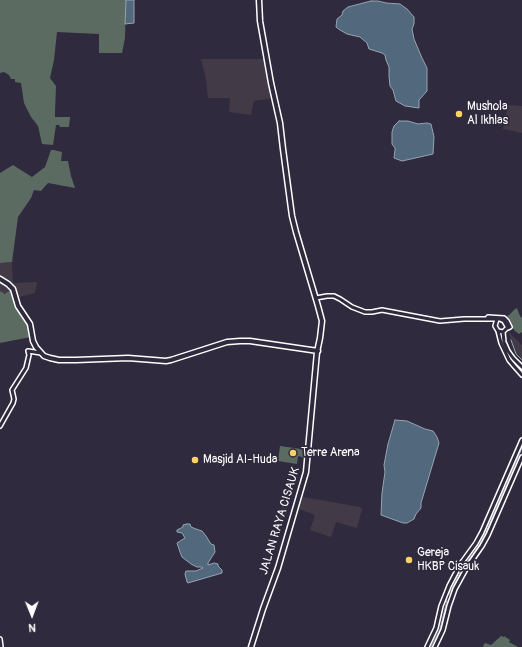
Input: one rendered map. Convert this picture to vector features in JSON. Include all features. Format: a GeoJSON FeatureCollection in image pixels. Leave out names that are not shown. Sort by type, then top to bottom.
{"type":"FeatureCollection","features":[{"type":"Feature","properties":{"kind":"main road","name":"JALAN RAYA CISAUK"},"geometry":{"type":"LineString","coordinates":[[251,647],[278,568],[306,472],[322,321],[292,216],[280,123],[260,21],[259,0]]}},
{"type":"Feature","properties":{"kind":"main road"},"geometry":{"type":"LineString","coordinates":[[0,279],[13,289],[18,306],[30,324],[34,343],[41,353],[50,358],[65,360],[128,358],[166,361],[234,341],[245,340],[318,351]]}},
{"type":"Feature","properties":{"kind":"street"},"geometry":{"type":"LineString","coordinates":[[316,298],[334,296],[352,307],[365,312],[382,310],[435,321],[497,319],[506,322],[508,328]]}},
{"type":"Feature","properties":{"kind":"street"},"geometry":{"type":"LineString","coordinates":[[488,319],[488,317],[504,318],[507,321],[508,328]]}},
{"type":"Feature","properties":{"kind":"street"},"geometry":{"type":"LineString","coordinates":[[488,319],[493,323],[498,331],[501,343],[509,360],[522,375]]}},
{"type":"Feature","properties":{"kind":"street"},"geometry":{"type":"LineString","coordinates":[[495,326],[497,319]]}},
{"type":"Feature","properties":{"kind":"street"},"geometry":{"type":"LineString","coordinates":[[498,331],[503,332],[508,328]]}},
{"type":"Feature","properties":{"kind":"street"},"geometry":{"type":"LineString","coordinates":[[503,332],[504,342],[508,351],[522,367]]}},
{"type":"Feature","properties":{"kind":"street"},"geometry":{"type":"LineString","coordinates":[[0,426],[13,401],[12,390],[26,368],[29,355],[28,351],[41,353]]}},
{"type":"Feature","properties":{"kind":"street"},"geometry":{"type":"LineString","coordinates":[[427,647],[436,628],[449,586],[460,565],[479,537],[522,440]]}},
{"type":"Feature","properties":{"kind":"street"},"geometry":{"type":"LineString","coordinates":[[435,647],[443,630],[451,598],[466,569],[482,546],[522,457]]}},
{"type":"Feature","properties":{"kind":"street"},"geometry":{"type":"LineString","coordinates":[[492,508],[498,511]]}},
{"type":"Feature","properties":{"kind":"street"},"geometry":{"type":"LineString","coordinates":[[445,596],[451,598]]}},
{"type":"Feature","properties":{"kind":"street"},"geometry":{"type":"LineString","coordinates":[[0,640],[1,647]]}},
{"type":"Feature","properties":{"kind":"shaded area"},"geometry":{"type":"Polygon","coordinates":[[[201,59],[265,59],[273,98],[254,101],[251,115],[229,112],[230,98],[208,98],[206,79],[201,59]]]}},
{"type":"Feature","properties":{"kind":"shaded area"},"geometry":{"type":"Polygon","coordinates":[[[508,105],[522,106],[522,133],[503,129],[508,105]]]}},
{"type":"Feature","properties":{"kind":"shaded area"},"geometry":{"type":"Polygon","coordinates":[[[12,262],[13,283],[37,282],[35,293],[15,298],[0,291],[0,263],[12,262]]]}},
{"type":"Feature","properties":{"kind":"shaded area"},"geometry":{"type":"Polygon","coordinates":[[[508,331],[522,345],[522,359],[516,355],[508,331]]]}},
{"type":"Feature","properties":{"kind":"shaded area"},"geometry":{"type":"Polygon","coordinates":[[[285,496],[290,497],[283,523],[278,521],[285,496]]]}},
{"type":"Feature","properties":{"kind":"shaded area"},"geometry":{"type":"Polygon","coordinates":[[[303,497],[360,507],[362,509],[357,528],[336,522],[331,537],[310,530],[315,515],[299,509],[303,497]]]}},
{"type":"Feature","properties":{"kind":"green space"},"geometry":{"type":"Polygon","coordinates":[[[0,0],[126,0],[125,38],[122,53],[99,53],[99,34],[57,32],[54,60],[50,78],[56,86],[55,117],[70,117],[69,127],[60,127],[59,125],[56,125],[53,145],[42,144],[38,126],[31,117],[24,103],[21,83],[15,82],[15,79],[11,79],[9,75],[4,72],[0,73],[0,0]]]}},
{"type":"Feature","properties":{"kind":"green space"},"geometry":{"type":"Polygon","coordinates":[[[51,150],[62,152],[61,161],[68,161],[75,188],[48,183],[41,191],[34,190],[31,198],[18,217],[12,262],[0,263],[0,173],[13,165],[32,177],[45,167],[51,150]]]}},
{"type":"Feature","properties":{"kind":"green space"},"geometry":{"type":"Polygon","coordinates":[[[13,288],[15,298],[29,325],[31,337],[0,343],[0,291],[5,294],[13,288]]]}},
{"type":"Feature","properties":{"kind":"green space"},"geometry":{"type":"Polygon","coordinates":[[[517,308],[522,318],[522,332],[519,334],[505,317],[517,308]]]}},
{"type":"Feature","properties":{"kind":"green space","name":"Terre Arena"},"geometry":{"type":"Polygon","coordinates":[[[280,446],[308,450],[306,458],[298,456],[297,464],[278,461],[280,446]]]}},
{"type":"Feature","properties":{"kind":"green space"},"geometry":{"type":"Polygon","coordinates":[[[501,636],[504,636],[510,640],[509,642],[518,647],[483,647],[485,643],[491,645],[501,636]]]}},
{"type":"Feature","properties":{"kind":"water"},"geometry":{"type":"Polygon","coordinates":[[[126,0],[134,0],[134,23],[125,24],[126,0]]]}},
{"type":"Feature","properties":{"kind":"water"},"geometry":{"type":"Polygon","coordinates":[[[371,1],[400,4],[414,17],[412,29],[414,39],[427,68],[427,91],[419,100],[419,108],[405,106],[396,101],[393,90],[390,86],[389,67],[385,55],[369,49],[367,43],[360,37],[347,34],[336,27],[337,19],[348,7],[371,1]]]}},
{"type":"Feature","properties":{"kind":"water"},"geometry":{"type":"Polygon","coordinates":[[[399,121],[408,121],[418,124],[431,124],[434,137],[433,154],[402,161],[394,158],[395,148],[392,144],[392,132],[394,126],[399,121]]]}},
{"type":"Feature","properties":{"kind":"water"},"geometry":{"type":"Polygon","coordinates":[[[395,420],[407,421],[433,431],[439,443],[421,503],[421,508],[414,519],[407,523],[381,515],[385,472],[384,465],[395,420]]]}},
{"type":"Feature","properties":{"kind":"water"},"geometry":{"type":"Polygon","coordinates":[[[190,524],[191,527],[202,531],[211,544],[214,545],[215,552],[208,565],[214,563],[218,564],[222,570],[222,573],[188,583],[187,582],[185,574],[186,571],[196,571],[203,568],[191,564],[182,557],[180,552],[177,543],[185,538],[182,533],[177,532],[177,530],[183,527],[183,525],[190,524]]]}},
{"type":"Feature","properties":{"kind":"waterway"},"geometry":{"type":"LineString","coordinates":[[511,340],[516,354],[522,360]]}},
{"type":"Feature","properties":{"kind":"waterway"},"geometry":{"type":"LineString","coordinates":[[449,594],[463,567],[479,545],[486,532],[522,448]]}},
{"type":"Feature","properties":{"kind":"waterway"},"geometry":{"type":"LineString","coordinates":[[431,647],[440,629],[447,600]]}},
{"type":"Feature","properties":{"kind":"place","name":"Mushola Al Ikhlas"},"geometry":{"type":"Point","coordinates":[459,114]}},
{"type":"Feature","properties":{"kind":"place","name":"Terre Arena"},"geometry":{"type":"Point","coordinates":[293,453]}},
{"type":"Feature","properties":{"kind":"place","name":"Masjid AI-Huda"},"geometry":{"type":"Point","coordinates":[195,460]}},
{"type":"Feature","properties":{"kind":"place","name":"Gereja HKBP Cisauk"},"geometry":{"type":"Point","coordinates":[409,560]}}]}
